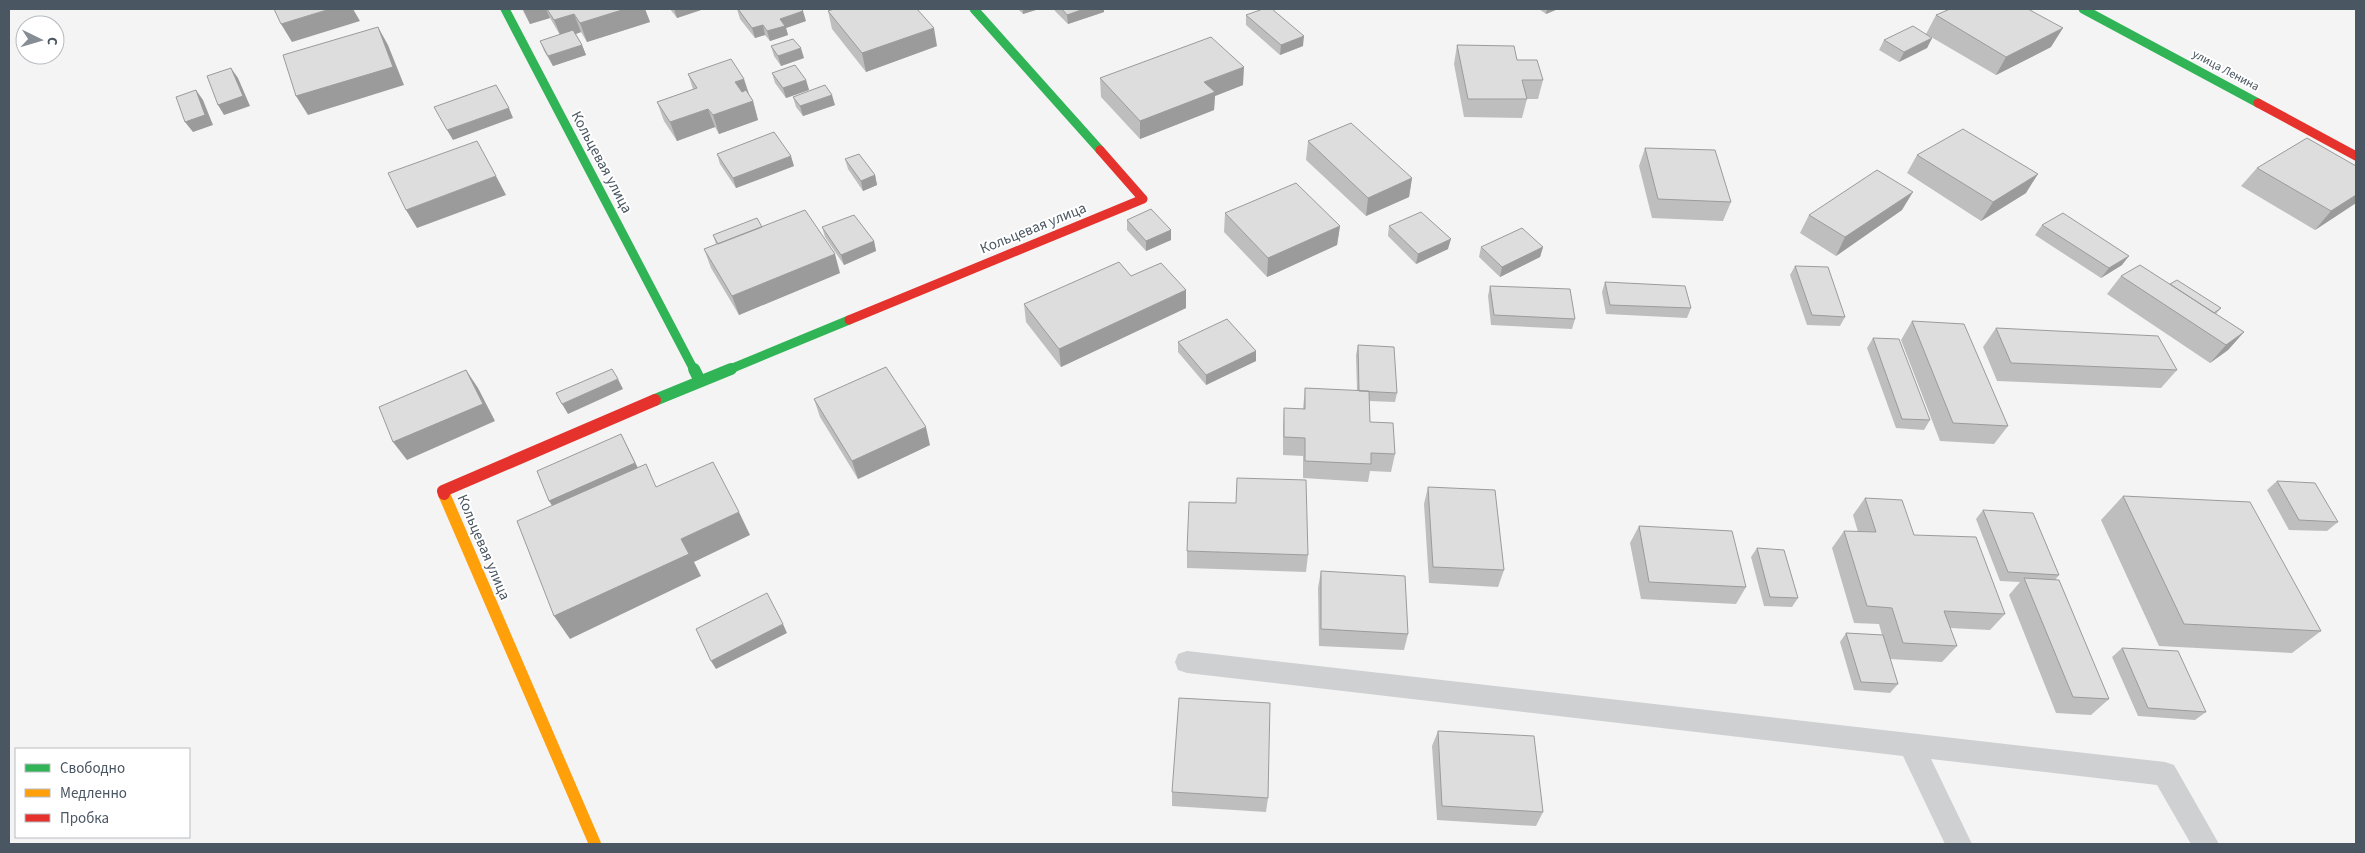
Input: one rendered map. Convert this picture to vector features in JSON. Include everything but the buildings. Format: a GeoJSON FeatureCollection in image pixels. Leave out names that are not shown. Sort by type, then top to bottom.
{"type":"FeatureCollection","features":[{"type":"Feature","properties":{"kind":"street","name":"Кольцевая улица"},"geometry":{"type":"LineString","coordinates":[[505,9],[700,382]]}},
{"type":"Feature","properties":{"kind":"street","name":"Кольцевая улица"},"geometry":{"type":"LineString","coordinates":[[595,844],[443,491],[700,382],[1143,199],[974,9]]}},
{"type":"Feature","properties":{"kind":"street","name":"улица Ленина"},"geometry":{"type":"LineString","coordinates":[[2084,9],[2356,156]]}},
{"type":"Feature","properties":{"kind":"lane"},"geometry":{"type":"LineString","coordinates":[[1187,662],[2165,774],[2206,844]]}},
{"type":"Feature","properties":{"kind":"lane"},"geometry":{"type":"LineString","coordinates":[[1911,745],[1959,844]]}},
{"type":"Feature","properties":{"kind":"traffic: fast"},"geometry":{"type":"LineString","coordinates":[[505,9],[700,381]]}},
{"type":"Feature","properties":{"kind":"traffic: fast"},"geometry":{"type":"LineString","coordinates":[[974,9],[1100,150]]}},
{"type":"Feature","properties":{"kind":"traffic: fast"},"geometry":{"type":"LineString","coordinates":[[2083,9],[2258,103]]}},
{"type":"Feature","properties":{"kind":"traffic: fast"},"geometry":{"type":"LineString","coordinates":[[655,400],[849,320]]}},
{"type":"Feature","properties":{"kind":"traffic: slow"},"geometry":{"type":"LineString","coordinates":[[444,494],[595,844]]}},
{"type":"Feature","properties":{"kind":"traffic: jam"},"geometry":{"type":"LineString","coordinates":[[2258,103],[2356,156]]}},
{"type":"Feature","properties":{"kind":"traffic: jam"},"geometry":{"type":"LineString","coordinates":[[849,320],[1143,199],[1100,150]]}},
{"type":"Feature","properties":{"kind":"traffic: jam"},"geometry":{"type":"LineString","coordinates":[[444,494],[443,491],[655,400]]}}]}
